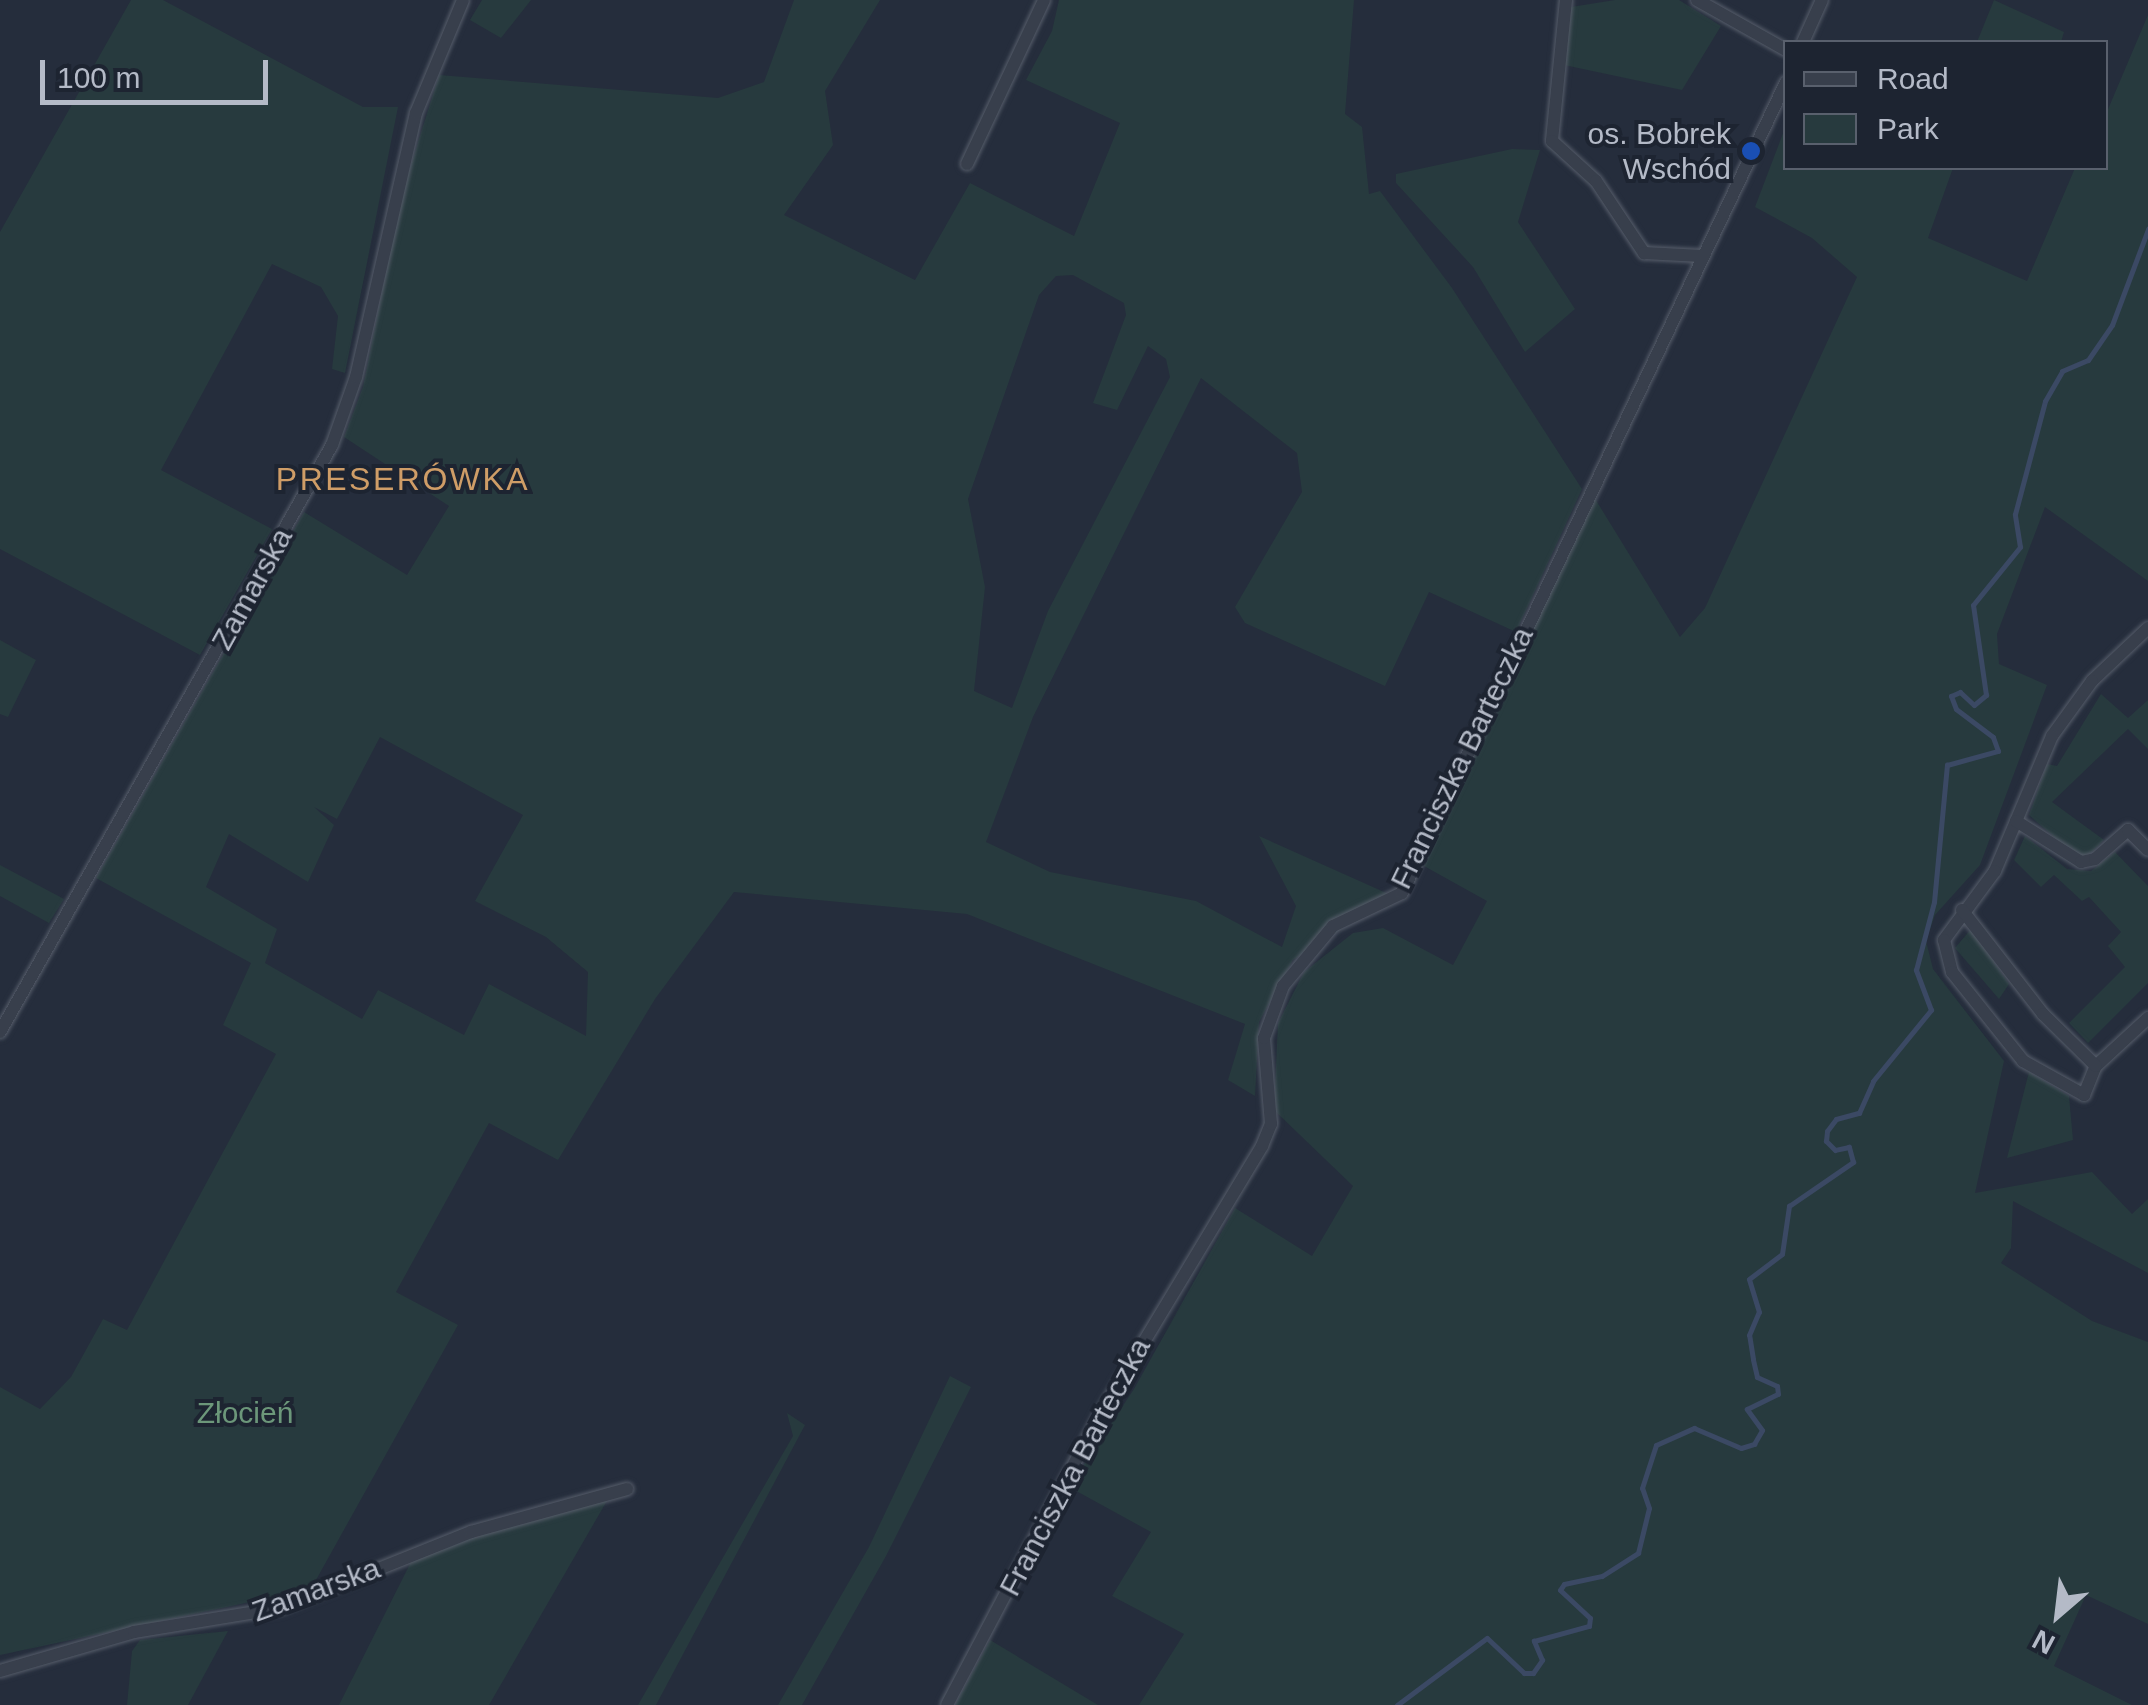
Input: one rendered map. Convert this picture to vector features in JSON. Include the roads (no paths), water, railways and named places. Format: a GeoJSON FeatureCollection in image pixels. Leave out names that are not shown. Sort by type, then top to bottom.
{"type":"FeatureCollection","features":[{"type":"Feature","properties":{"kind":"street","name":"Zamarska"},"geometry":{"type":"LineString","coordinates":[[0,1032],[332,445],[356,377],[416,114],[464,0]]}},
{"type":"Feature","properties":{"kind":"street"},"geometry":{"type":"LineString","coordinates":[[967,164],[1044,0]]}},
{"type":"Feature","properties":{"kind":"street"},"geometry":{"type":"LineString","coordinates":[[1566,0],[1552,141],[1596,182],[1644,253],[1702,256]]}},
{"type":"Feature","properties":{"kind":"street"},"geometry":{"type":"LineString","coordinates":[[1697,0],[1783,48]]}},
{"type":"Feature","properties":{"kind":"street"},"geometry":{"type":"LineString","coordinates":[[1805,40],[1822,0]]}},
{"type":"Feature","properties":{"kind":"street","name":"Franciszka Barteczka"},"geometry":{"type":"LineString","coordinates":[[946,1705],[1101,1413],[1262,1146],[1270,1124],[1264,1038],[1283,986],[1333,926],[1402,892],[1783,88]]}},
{"type":"Feature","properties":{"kind":"street"},"geometry":{"type":"LineString","coordinates":[[2148,628],[2092,681],[2052,736],[1994,872],[1962,910],[1944,940],[1952,972],[2022,1061],[2084,1095],[2096,1066],[2148,1018]]}},
{"type":"Feature","properties":{"kind":"street"},"geometry":{"type":"LineString","coordinates":[[2016,821],[2081,862],[2094,859],[2128,830],[2148,850]]}},
{"type":"Feature","properties":{"kind":"street"},"geometry":{"type":"LineString","coordinates":[[1962,910],[2044,1014],[2096,1066]]}},
{"type":"Feature","properties":{"kind":"street","name":"Zamarska"},"geometry":{"type":"LineString","coordinates":[[0,1671],[134,1632],[280,1608],[470,1532],[626,1489]]}},
{"type":"Feature","properties":{"kind":"waterway"},"geometry":{"type":"LineString","coordinates":[[1397,1705],[1487,1638],[1524,1673],[1533,1673],[1542,1660],[1534,1641],[1589,1626],[1590,1618],[1560,1590],[1564,1584],[1602,1576],[1638,1553],[1649,1508],[1642,1488],[1656,1445],[1694,1428],[1741,1448],[1754,1444],[1762,1430],[1747,1409],[1778,1394],[1777,1386],[1757,1377],[1749,1335],[1759,1312],[1749,1279],[1782,1254],[1789,1206],[1853,1162],[1849,1147],[1835,1150],[1826,1141],[1827,1131],[1836,1119],[1859,1113],[1873,1081],[1931,1010],[1916,970],[1934,902],[1947,765],[1998,751],[1993,737],[1956,709],[1951,696],[1960,692],[1974,705],[1986,695],[1973,605],[2020,547],[2015,514],[2045,401],[2062,371],[2088,360],[2112,325],[2148,229]]}},
{"type":"Feature","properties":{"kind":"place","name":"os. Bobrek Wschód"},"geometry":{"type":"Point","coordinates":[1751,151]}},
{"type":"Feature","properties":{"kind":"district","name":"PRESERÓWKA"},"geometry":{"type":"Point","coordinates":[403,479]}},
{"type":"Feature","properties":{"kind":"park label","name":"Złocień"},"geometry":{"type":"Point","coordinates":[245,1413]}}]}
